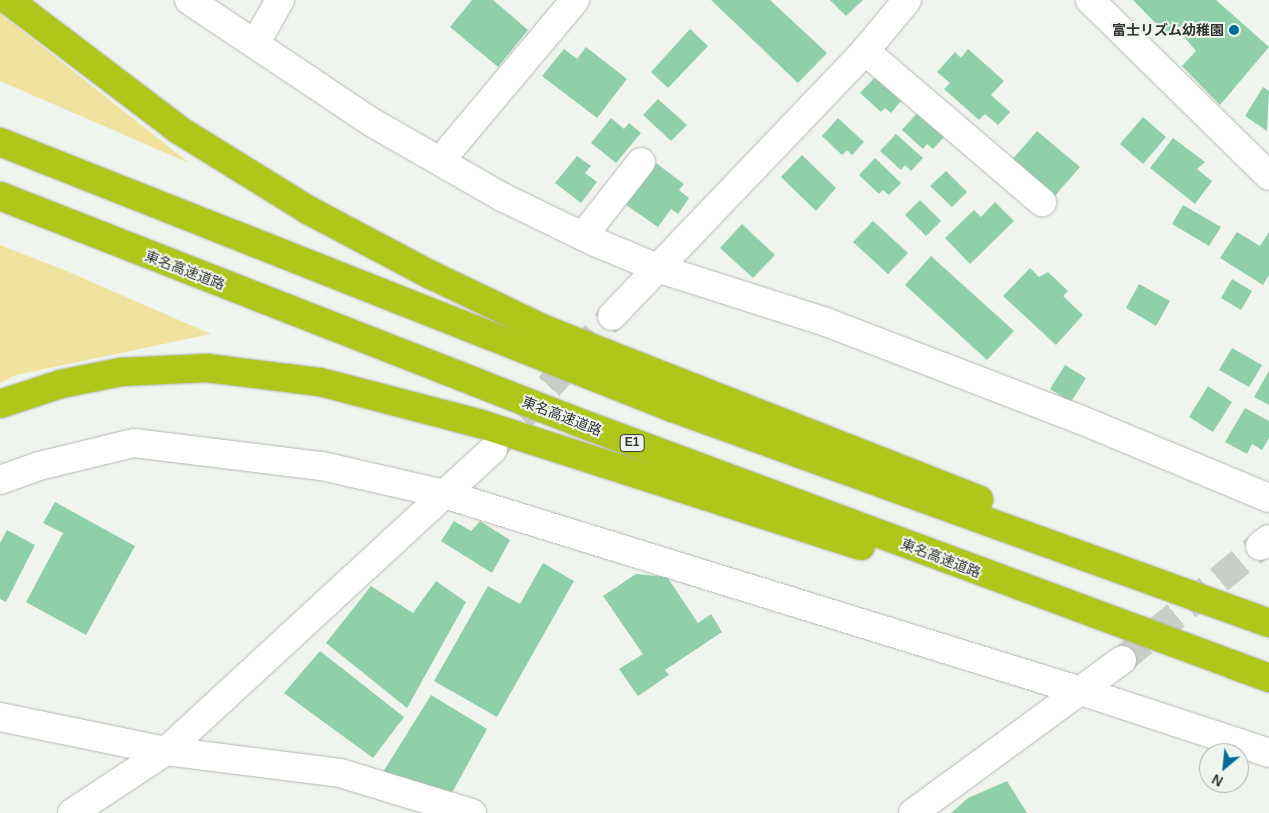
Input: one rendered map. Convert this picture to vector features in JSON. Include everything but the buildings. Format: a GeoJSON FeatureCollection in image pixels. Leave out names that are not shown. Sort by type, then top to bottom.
{"type":"FeatureCollection","features":[{"type":"Feature","properties":{"kind":"highway"},"geometry":{"type":"LineString","coordinates":[[8,0],[179,130],[308,210],[431,275],[546,330],[904,468],[1186,593]]}},
{"type":"Feature","properties":{"kind":"highway"},"geometry":{"type":"LineString","coordinates":[[0,142],[673,408],[1269,623]]}},
{"type":"Feature","properties":{"kind":"highway","name":"東名高速道路"},"geometry":{"type":"LineString","coordinates":[[0,196],[575,421],[1050,599],[1269,678]]}},
{"type":"Feature","properties":{"kind":"highway"},"geometry":{"type":"LineString","coordinates":[[0,404],[62,384],[121,372],[207,368],[320,382],[481,424],[827,536],[1050,599]]}},
{"type":"Feature","properties":{"kind":"street"},"geometry":{"type":"LineString","coordinates":[[190,0],[374,123],[502,197],[583,236],[660,270],[826,322],[1079,419],[1269,498]]}},
{"type":"Feature","properties":{"kind":"street"},"geometry":{"type":"LineString","coordinates":[[255,44],[280,0]]}},
{"type":"Feature","properties":{"kind":"street"},"geometry":{"type":"LineString","coordinates":[[440,161],[575,0]]}},
{"type":"Feature","properties":{"kind":"street"},"geometry":{"type":"LineString","coordinates":[[612,316],[660,270],[865,51],[907,0]]}},
{"type":"Feature","properties":{"kind":"street"},"geometry":{"type":"LineString","coordinates":[[1090,0],[1269,176]]}},
{"type":"Feature","properties":{"kind":"street"},"geometry":{"type":"LineString","coordinates":[[865,51],[1042,202]]}},
{"type":"Feature","properties":{"kind":"street"},"geometry":{"type":"LineString","coordinates":[[583,236],[641,162]]}},
{"type":"Feature","properties":{"kind":"street"},"geometry":{"type":"LineString","coordinates":[[0,480],[39,466],[134,443],[322,466],[444,494],[1084,692],[1269,753]]}},
{"type":"Feature","properties":{"kind":"street"},"geometry":{"type":"LineString","coordinates":[[72,813],[166,751],[494,449]]}},
{"type":"Feature","properties":{"kind":"street"},"geometry":{"type":"LineString","coordinates":[[913,813],[1084,692],[1122,660]]}},
{"type":"Feature","properties":{"kind":"street"},"geometry":{"type":"LineString","coordinates":[[0,717],[166,751],[340,773],[472,813]]}},
{"type":"Feature","properties":{"kind":"shaded area"},"geometry":{"type":"Polygon","coordinates":[[[0,13],[189,163],[0,81],[0,13]]]}},
{"type":"Feature","properties":{"kind":"shaded area"},"geometry":{"type":"Polygon","coordinates":[[[0,245],[64,270],[211,334],[16,375],[0,383],[0,245]]]}},
{"type":"Feature","properties":{"kind":"tunnel"},"geometry":{"type":"LineString","coordinates":[[493,449],[612,316]]}},
{"type":"Feature","properties":{"kind":"tunnel"},"geometry":{"type":"LineString","coordinates":[[1122,660],[1260,546]]}},
{"type":"Feature","properties":{"kind":"place","name":"富士リズム幼稚園"},"geometry":{"type":"Point","coordinates":[1234,30]}}]}
